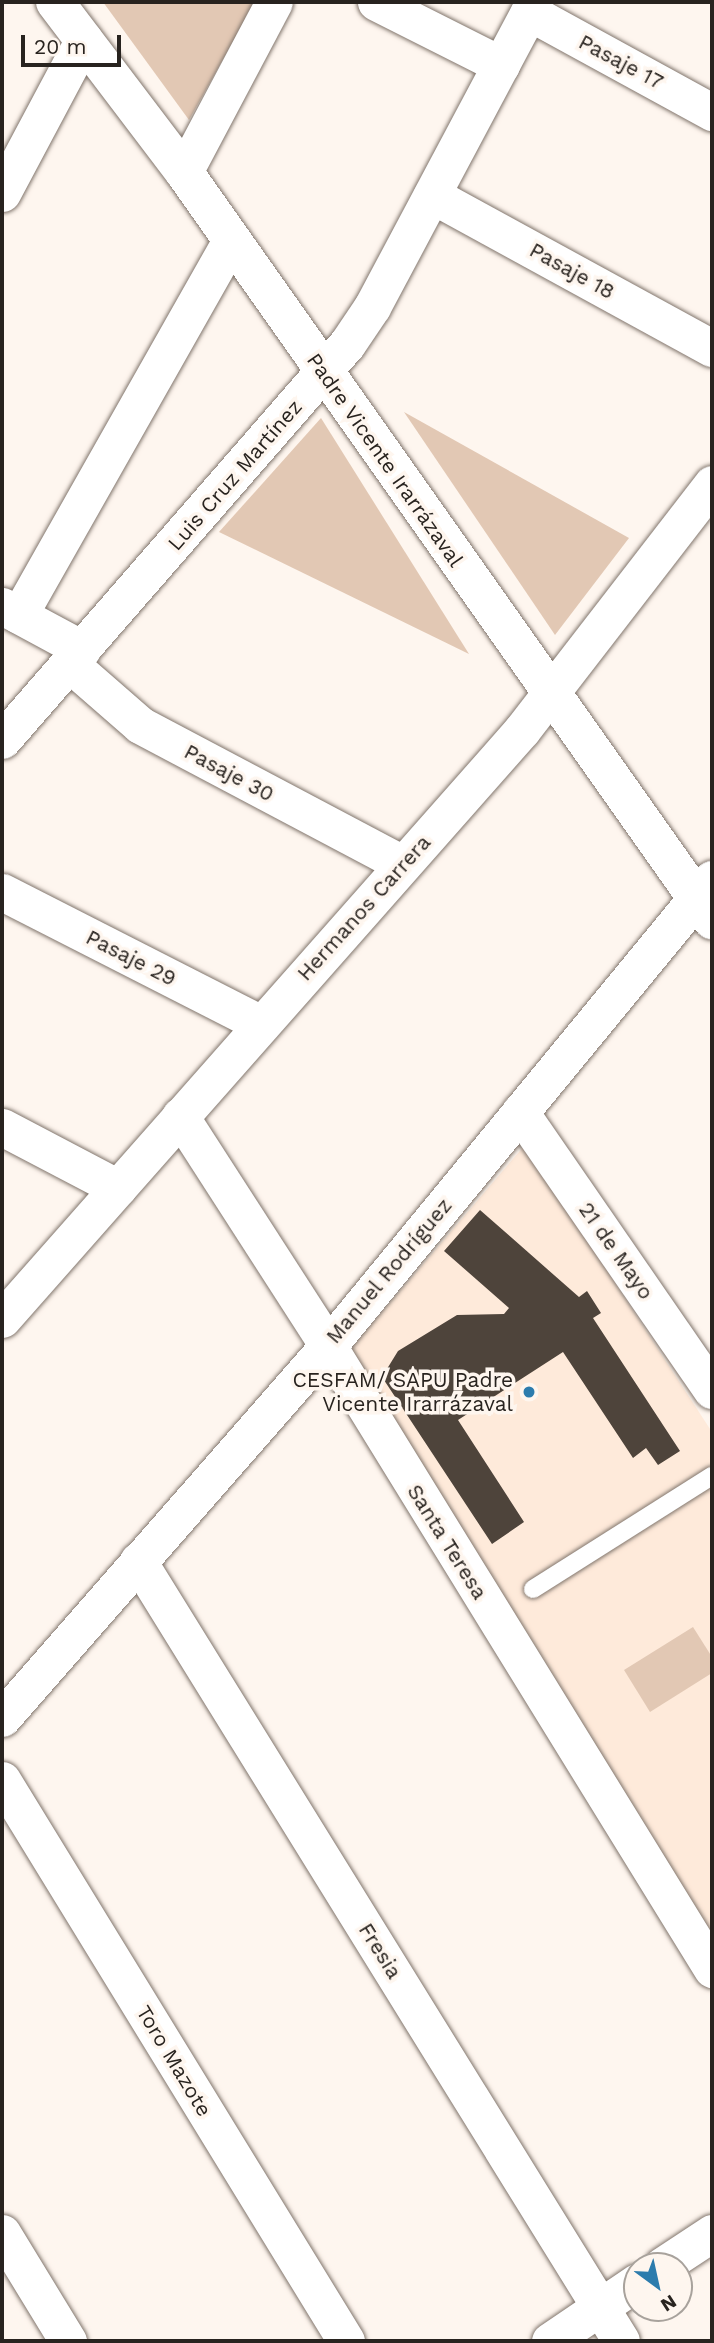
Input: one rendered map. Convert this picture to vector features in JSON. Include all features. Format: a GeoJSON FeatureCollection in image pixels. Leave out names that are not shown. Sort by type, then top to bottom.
{"type":"FeatureCollection","features":[{"type":"Feature","properties":{"kind":"street","name":"Padre Vicente Irarrázaval"},"geometry":{"type":"LineString","coordinates":[[54,2],[184,172],[552,695],[707,899]]}},
{"type":"Feature","properties":{"kind":"street"},"geometry":{"type":"LineString","coordinates":[[184,172],[274,2]]}},
{"type":"Feature","properties":{"kind":"street"},"geometry":{"type":"LineString","coordinates":[[376,2],[501,65]]}},
{"type":"Feature","properties":{"kind":"street","name":"Luis Cruz Martínez"},"geometry":{"type":"LineString","coordinates":[[2,740],[324,373],[364,320],[532,7]]}},
{"type":"Feature","properties":{"kind":"street","name":"Pasaje 17"},"geometry":{"type":"LineString","coordinates":[[532,7],[712,112]]}},
{"type":"Feature","properties":{"kind":"street"},"geometry":{"type":"LineString","coordinates":[[2,193],[84,39]]}},
{"type":"Feature","properties":{"kind":"street","name":"Pasaje 18"},"geometry":{"type":"LineString","coordinates":[[432,195],[712,348]]}},
{"type":"Feature","properties":{"kind":"street"},"geometry":{"type":"LineString","coordinates":[[10,610],[231,240]]}},
{"type":"Feature","properties":{"kind":"street","name":"Hermanos Carrera"},"geometry":{"type":"LineString","coordinates":[[2,1319],[552,695],[712,484]]}},
{"type":"Feature","properties":{"kind":"street","name":"Pasaje 30"},"geometry":{"type":"LineString","coordinates":[[10,610],[75,656],[140,725],[402,864]]}},
{"type":"Feature","properties":{"kind":"street","name":"Pasaje 29"},"geometry":{"type":"LineString","coordinates":[[2,892],[261,1024]]}},
{"type":"Feature","properties":{"kind":"street","name":"Manuel Rodríguez"},"geometry":{"type":"LineString","coordinates":[[2,1718],[328,1346],[520,1112],[707,899]]}},
{"type":"Feature","properties":{"kind":"street","name":"21 de Mayo"},"geometry":{"type":"LineString","coordinates":[[520,1112],[712,1390]]}},
{"type":"Feature","properties":{"kind":"street","name":"Santa Teresa"},"geometry":{"type":"LineString","coordinates":[[180,1116],[328,1346],[712,1969]]}},
{"type":"Feature","properties":{"kind":"street"},"geometry":{"type":"LineString","coordinates":[[2,1127],[118,1188]]}},
{"type":"Feature","properties":{"kind":"street","name":"Fresia"},"geometry":{"type":"LineString","coordinates":[[138,1561],[621,2341]]}},
{"type":"Feature","properties":{"kind":"street","name":"Toro Mazote"},"geometry":{"type":"LineString","coordinates":[[2,1780],[345,2341]]}},
{"type":"Feature","properties":{"kind":"street"},"geometry":{"type":"LineString","coordinates":[[2,2233],[68,2341]]}},
{"type":"Feature","properties":{"kind":"street"},"geometry":{"type":"LineString","coordinates":[[683,2252],[712,2233]]}},
{"type":"Feature","properties":{"kind":"street"},"geometry":{"type":"LineString","coordinates":[[550,2341],[623,2292]]}},
{"type":"Feature","properties":{"kind":"lane"},"geometry":{"type":"LineString","coordinates":[[533,1589],[712,1476]]}},
{"type":"Feature","properties":{"kind":"shaded area"},"geometry":{"type":"Polygon","coordinates":[[[103,2],[255,2],[189,120],[103,2]]]}},
{"type":"Feature","properties":{"kind":"shaded area"},"geometry":{"type":"Polygon","coordinates":[[[404,412],[629,538],[555,635],[404,412]]]}},
{"type":"Feature","properties":{"kind":"shaded area"},"geometry":{"type":"Polygon","coordinates":[[[321,418],[469,654],[219,532],[321,418]]]}},
{"type":"Feature","properties":{"kind":"shaded area","name":"CESFAM/ SAPU Padre Vicente Irarrázaval"},"geometry":{"type":"Polygon","coordinates":[[[525,1145],[712,1432],[712,1937],[534,1644],[347,1353],[525,1145]]]}},
{"type":"Feature","properties":{"kind":"shaded area"},"geometry":{"type":"Polygon","coordinates":[[[693,1627],[712,1657],[712,1673],[650,1712],[624,1670],[693,1627]]]}},
{"type":"Feature","properties":{"kind":"building"},"geometry":{"type":"Polygon","coordinates":[[[480,1210],[579,1297],[587,1291],[601,1313],[593,1318],[680,1451],[658,1465],[646,1448],[633,1458],[563,1352],[458,1420],[524,1522],[492,1544],[382,1377],[398,1351],[457,1315],[504,1314],[509,1308],[444,1251],[480,1210]]]}},
{"type":"Feature","properties":{"kind":"place","name":"CESFAM/ SAPU Padre Vicente Irarrázaval"},"geometry":{"type":"Point","coordinates":[529,1392]}}]}
